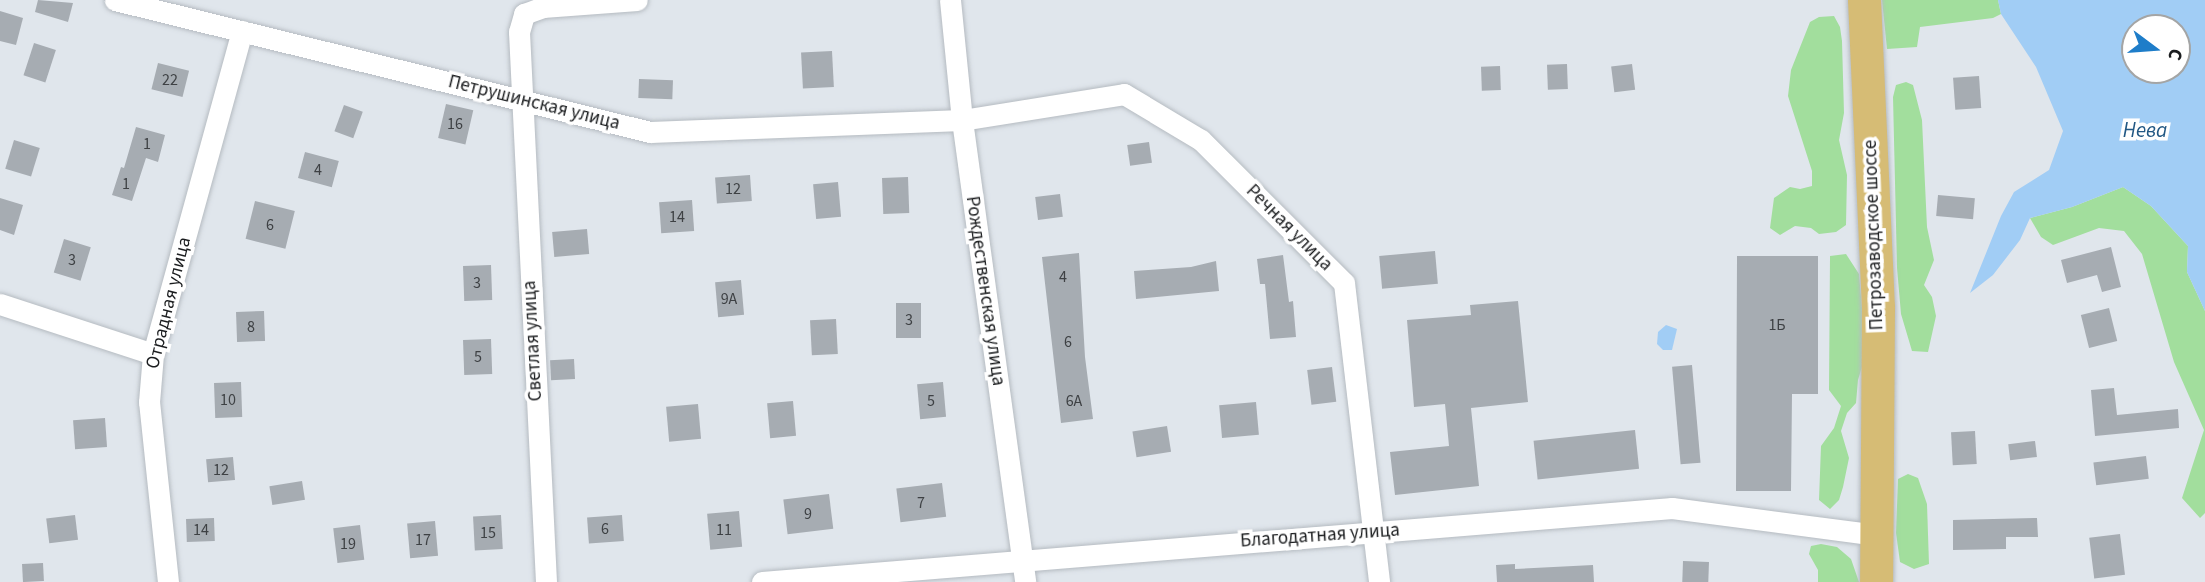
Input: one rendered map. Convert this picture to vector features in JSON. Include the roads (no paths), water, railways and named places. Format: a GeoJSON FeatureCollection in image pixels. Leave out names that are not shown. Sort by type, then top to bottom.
{"type":"FeatureCollection","features":[{"type":"Feature","properties":{"kind":"main road","name":"Петрозаводское шоссе"},"geometry":{"type":"LineString","coordinates":[[1864,0],[1878,307],[1876,582]]}},
{"type":"Feature","properties":{"kind":"street","name":"Петрушинская улица"},"geometry":{"type":"LineString","coordinates":[[115,0],[650,132],[962,120]]}},
{"type":"Feature","properties":{"kind":"street","name":"Светлая улица"},"geometry":{"type":"LineString","coordinates":[[546,582],[519,32],[524,14],[543,6],[637,0]]}},
{"type":"Feature","properties":{"kind":"street","name":"Рождественская улица"},"geometry":{"type":"LineString","coordinates":[[950,0],[962,120],[1025,582]]}},
{"type":"Feature","properties":{"kind":"street","name":"Отрадная улица"},"geometry":{"type":"LineString","coordinates":[[168,582],[149,402],[153,354],[242,31]]}},
{"type":"Feature","properties":{"kind":"street","name":"Речная улица"},"geometry":{"type":"LineString","coordinates":[[962,120],[1124,94],[1201,140],[1344,283],[1379,582]]}},
{"type":"Feature","properties":{"kind":"street"},"geometry":{"type":"LineString","coordinates":[[0,304],[153,354]]}},
{"type":"Feature","properties":{"kind":"street","name":"Благодатная улица"},"geometry":{"type":"LineString","coordinates":[[762,582],[1672,508],[1877,535]]}},
{"type":"Feature","properties":{"kind":"water","name":"Нева"},"geometry":{"type":"Polygon","coordinates":[[[1998,0],[2205,0],[2205,311],[2187,272],[2188,246],[2151,206],[2123,187],[2072,207],[2030,218],[2020,240],[1993,275],[1970,293],[2001,216],[2014,192],[2049,170],[2063,131],[2036,67],[2001,14],[1998,0]]]}},
{"type":"Feature","properties":{"kind":"water"},"geometry":{"type":"Polygon","coordinates":[[[1666,325],[1677,329],[1672,350],[1663,350],[1657,344],[1658,332],[1666,325]]]}}]}
